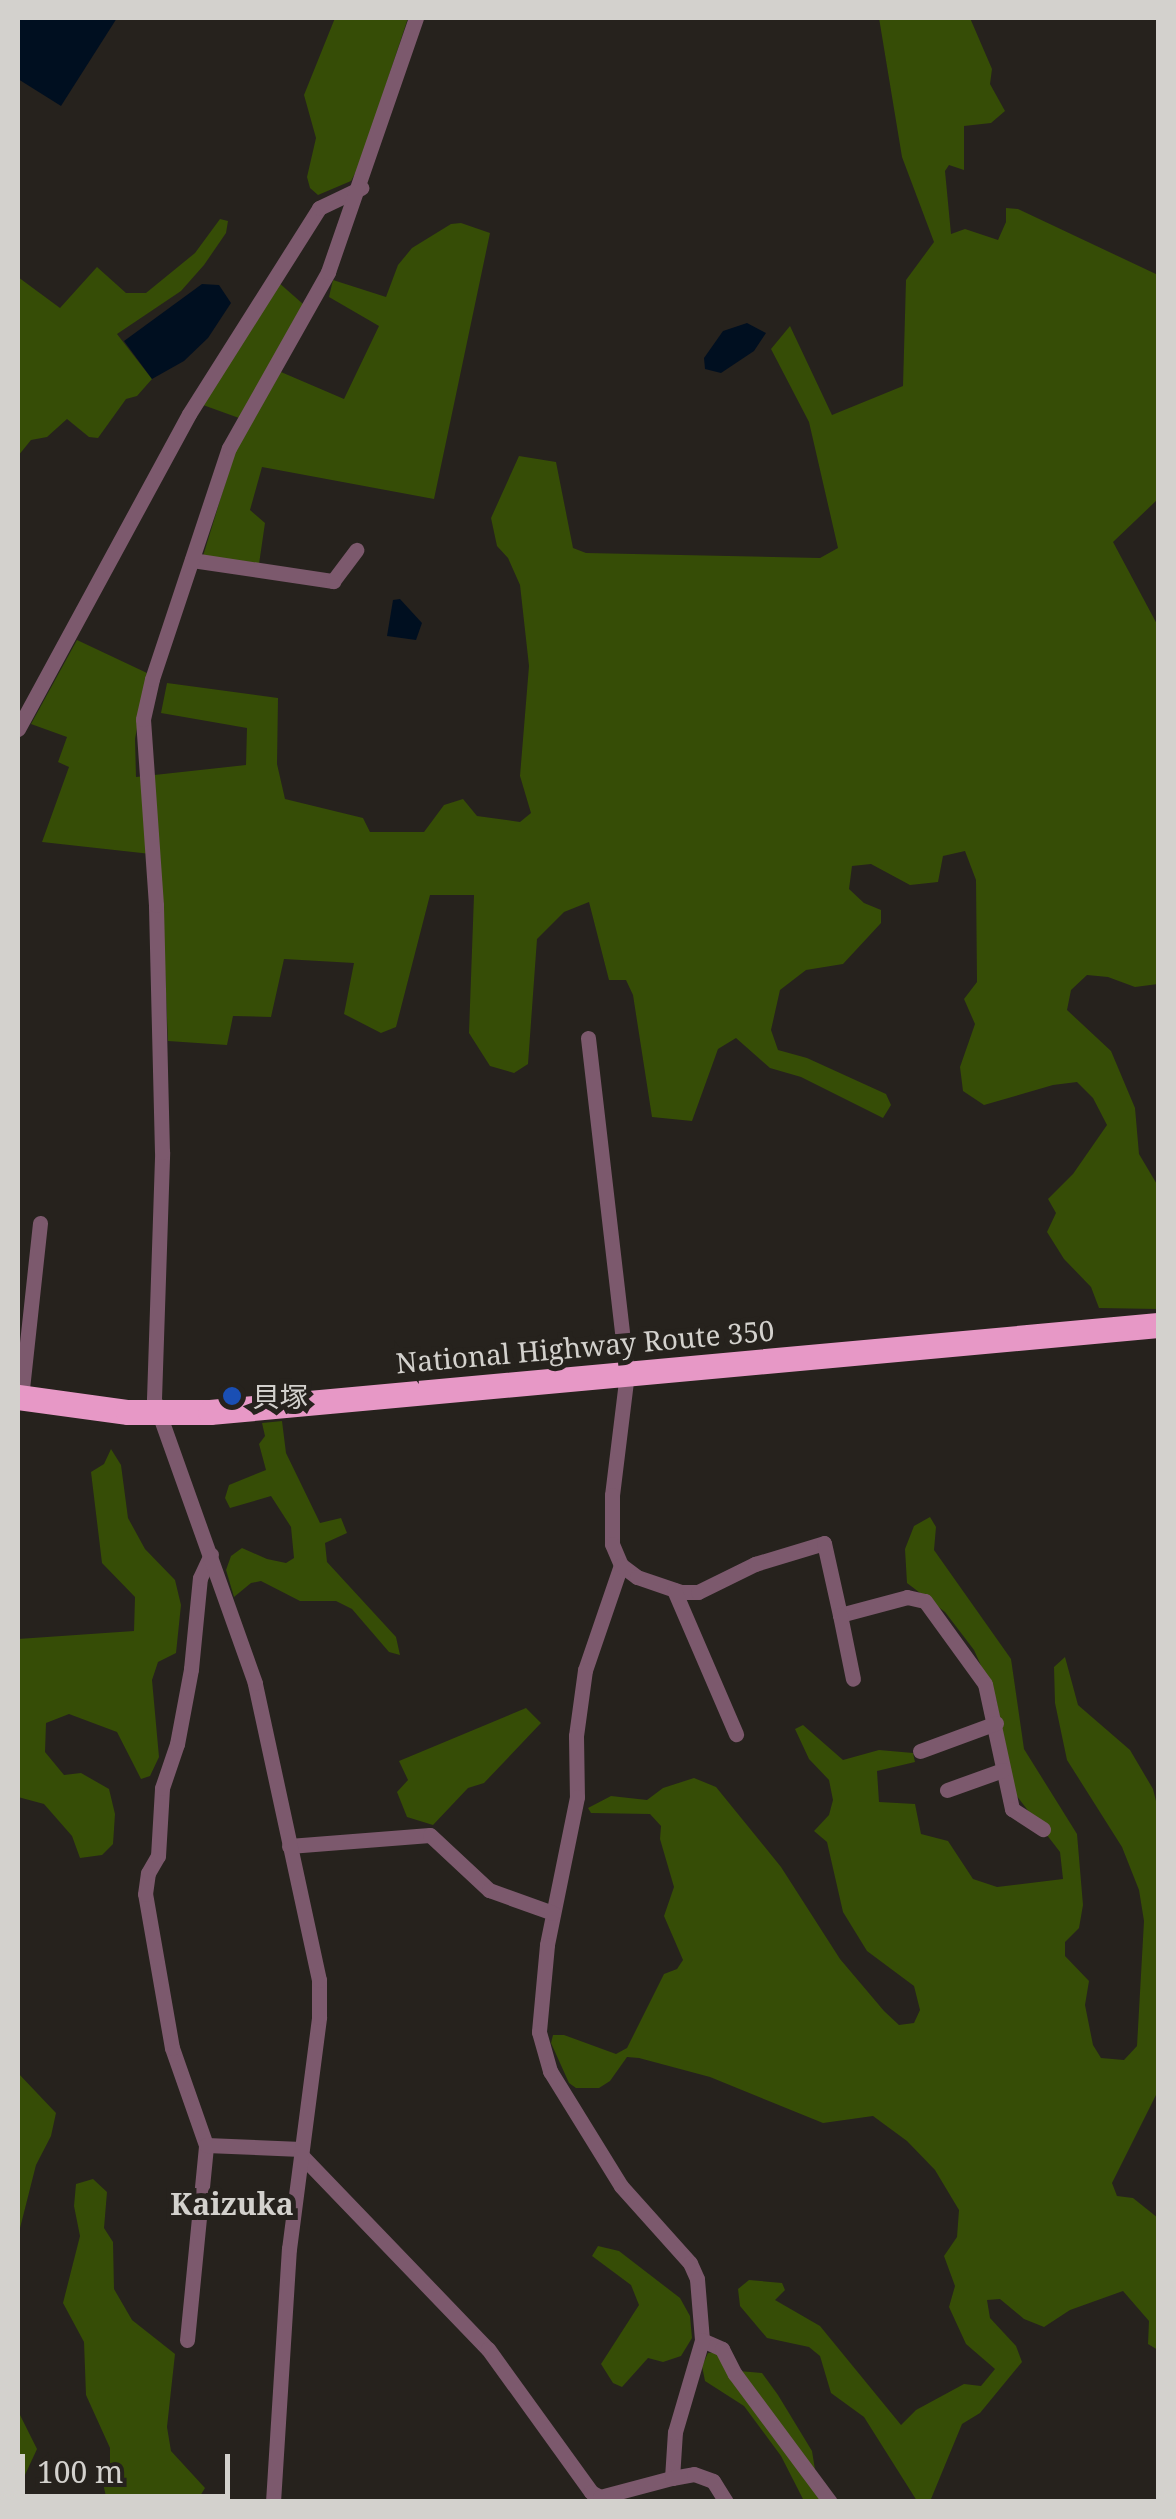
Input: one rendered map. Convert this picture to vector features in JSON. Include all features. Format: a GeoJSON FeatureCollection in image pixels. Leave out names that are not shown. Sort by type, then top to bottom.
{"type":"FeatureCollection","features":[{"type":"Feature","properties":{"kind":"highway","name":"National Highway Route 350"},"geometry":{"type":"LineString","coordinates":[[19,1397],[156,1412],[241,1410],[1158,1326]]}},
{"type":"Feature","properties":{"kind":"street"},"geometry":{"type":"LineString","coordinates":[[273,2502],[288,2249],[319,2017],[319,1980],[254,1682],[211,1554],[156,1412],[152,1364],[162,1152],[156,906],[142,732],[152,680],[230,448],[328,272],[360,188],[372,135],[416,18]]}},
{"type":"Feature","properties":{"kind":"street"},"geometry":{"type":"LineString","coordinates":[[18,730],[189,414],[319,208],[360,188]]}},
{"type":"Feature","properties":{"kind":"street"},"geometry":{"type":"LineString","coordinates":[[192,560],[333,581],[356,550]]}},
{"type":"Feature","properties":{"kind":"street"},"geometry":{"type":"LineString","coordinates":[[588,1038],[627,1372],[612,1495],[612,1544],[621,1565],[637,1577],[674,1590],[698,1592],[755,1564],[824,1543],[853,1679]]}},
{"type":"Feature","properties":{"kind":"street"},"geometry":{"type":"LineString","coordinates":[[19,1397],[40,1223]]}},
{"type":"Feature","properties":{"kind":"street"},"geometry":{"type":"LineString","coordinates":[[187,2340],[206,2144],[172,2048],[145,1894],[148,1872],[158,1856],[162,1788],[177,1744],[191,1669],[200,1578],[211,1554]]}},
{"type":"Feature","properties":{"kind":"street"},"geometry":{"type":"LineString","coordinates":[[621,1565],[585,1670],[576,1736],[577,1796],[553,1913],[539,2032],[550,2071],[621,2186],[690,2263],[697,2279],[702,2340],[675,2432],[672,2478]]}},
{"type":"Feature","properties":{"kind":"street"},"geometry":{"type":"LineString","coordinates":[[674,1590],[736,1734]]}},
{"type":"Feature","properties":{"kind":"street"},"geometry":{"type":"LineString","coordinates":[[840,1614],[908,1597],[925,1600],[986,1684],[1012,1810],[1043,1829]]}},
{"type":"Feature","properties":{"kind":"street"},"geometry":{"type":"LineString","coordinates":[[920,1750],[996,1723]]}},
{"type":"Feature","properties":{"kind":"street"},"geometry":{"type":"LineString","coordinates":[[947,1790],[1003,1770]]}},
{"type":"Feature","properties":{"kind":"street"},"geometry":{"type":"LineString","coordinates":[[289,1846],[430,1834],[489,1890],[553,1913]]}},
{"type":"Feature","properties":{"kind":"street"},"geometry":{"type":"LineString","coordinates":[[206,2144],[301,2152],[488,2349],[590,2492],[600,2497],[694,2474],[713,2481],[723,2490],[726,2502]]}},
{"type":"Feature","properties":{"kind":"street"},"geometry":{"type":"LineString","coordinates":[[702,2340],[722,2348],[734,2374],[830,2502]]}},
{"type":"Feature","properties":{"kind":"green space"},"geometry":{"type":"Polygon","coordinates":[[[335,18],[408,18],[359,166],[351,181],[318,195],[310,188],[307,177],[316,138],[304,95],[335,18]]]}},
{"type":"Feature","properties":{"kind":"green space"},"geometry":{"type":"Polygon","coordinates":[[[879,18],[970,18],[992,69],[990,84],[1005,111],[991,123],[964,126],[964,170],[949,165],[945,171],[951,234],[965,229],[998,240],[1006,222],[1006,208],[1018,209],[1158,275],[1158,499],[1113,542],[1158,626],[1158,984],[1135,987],[1108,977],[1087,975],[1071,990],[1067,1010],[1111,1051],[1135,1108],[1139,1154],[1158,1186],[1158,1309],[1099,1308],[1091,1287],[1064,1259],[1047,1232],[1056,1213],[1048,1199],[1073,1174],[1107,1125],[1093,1098],[1077,1082],[984,1105],[963,1091],[960,1067],[975,1024],[964,999],[977,982],[976,880],[965,851],[943,856],[938,882],[910,885],[871,864],[852,866],[849,889],[864,903],[881,910],[881,923],[843,964],[806,970],[780,990],[771,1030],[778,1050],[807,1058],[886,1094],[891,1105],[883,1118],[801,1077],[770,1068],[736,1038],[718,1049],[692,1121],[652,1117],[633,995],[626,980],[609,980],[589,902],[564,912],[537,939],[528,1064],[514,1073],[490,1066],[469,1033],[474,895],[430,895],[396,1027],[381,1033],[344,1014],[354,963],[284,959],[271,1017],[233,1016],[227,1045],[168,1041],[160,855],[42,842],[69,767],[58,762],[67,737],[31,724],[77,640],[147,673],[135,739],[136,777],[246,765],[247,728],[161,713],[167,683],[278,698],[277,764],[285,799],[363,818],[370,832],[424,832],[444,805],[463,799],[477,816],[520,822],[531,813],[520,776],[529,666],[520,585],[508,558],[497,546],[491,518],[519,456],[556,462],[573,548],[586,553],[820,558],[838,548],[809,422],[771,349],[790,326],[832,415],[903,386],[906,280],[934,242],[902,157],[879,18]]]}},
{"type":"Feature","properties":{"kind":"green space"},"geometry":{"type":"Polygon","coordinates":[[[220,219],[228,221],[226,233],[181,291],[117,334],[152,379],[137,396],[126,399],[98,438],[89,437],[67,419],[47,437],[31,440],[18,456],[18,277],[60,308],[97,267],[126,293],[146,293],[195,253],[220,219]]]}},
{"type":"Feature","properties":{"kind":"green space"},"geometry":{"type":"Polygon","coordinates":[[[461,223],[490,233],[434,499],[262,467],[250,510],[265,523],[259,564],[203,556],[236,448],[281,372],[344,399],[379,326],[329,297],[333,280],[386,297],[398,265],[412,248],[451,224],[461,223]]]}},
{"type":"Feature","properties":{"kind":"green space"},"geometry":{"type":"Polygon","coordinates":[[[278,282],[303,304],[239,418],[203,405],[278,282]]]}},
{"type":"Feature","properties":{"kind":"green space"},"geometry":{"type":"Polygon","coordinates":[[[282,1421],[286,1453],[320,1523],[341,1518],[347,1533],[325,1543],[327,1562],[396,1637],[400,1655],[389,1652],[352,1609],[336,1601],[300,1601],[261,1581],[251,1583],[234,1597],[226,1570],[231,1556],[242,1548],[286,1563],[294,1558],[291,1527],[271,1496],[230,1508],[225,1498],[229,1485],[266,1470],[259,1444],[265,1436],[262,1423],[282,1421]]]}},
{"type":"Feature","properties":{"kind":"green space"},"geometry":{"type":"Polygon","coordinates":[[[111,1449],[121,1465],[128,1518],[145,1549],[175,1580],[181,1605],[176,1653],[158,1662],[152,1680],[159,1757],[150,1776],[141,1779],[117,1732],[69,1714],[46,1723],[45,1752],[64,1775],[81,1773],[109,1789],[115,1814],[113,1844],[102,1855],[80,1858],[72,1836],[44,1804],[18,1797],[18,1639],[134,1631],[135,1597],[102,1563],[91,1472],[104,1464],[111,1449]]]}},
{"type":"Feature","properties":{"kind":"green space"},"geometry":{"type":"Polygon","coordinates":[[[930,1517],[936,1527],[934,1550],[1011,1659],[1024,1749],[1077,1834],[1083,1905],[1079,1928],[1065,1942],[1065,1956],[1089,1981],[1085,2005],[1093,2045],[1101,2058],[1124,2060],[1137,2046],[1144,1921],[1139,1890],[1122,1847],[1067,1760],[1055,1703],[1054,1667],[1065,1657],[1078,1705],[1130,1750],[1153,1789],[1158,1809],[1157,2093],[1112,2183],[1117,2196],[1133,2198],[1158,2218],[1158,2350],[1148,2344],[1149,2321],[1123,2291],[1070,2310],[1044,2327],[1024,2319],[1000,2299],[987,2300],[990,2318],[1016,2346],[1022,2362],[980,2413],[962,2424],[931,2499],[917,2501],[864,2417],[831,2393],[820,2356],[809,2347],[767,2338],[740,2306],[738,2289],[749,2280],[782,2283],[785,2290],[775,2300],[820,2326],[901,2425],[916,2410],[964,2384],[981,2386],[995,2369],[966,2344],[949,2307],[955,2286],[944,2256],[957,2237],[959,2210],[935,2170],[907,2141],[873,2116],[823,2123],[710,2077],[639,2058],[627,2057],[610,2081],[599,2088],[576,2088],[569,2083],[551,2043],[553,2035],[564,2035],[616,2054],[627,2048],[664,1974],[677,1969],[683,1960],[664,1916],[674,1887],[660,1839],[661,1826],[650,1814],[591,1813],[588,1808],[611,1796],[647,1800],[663,1788],[694,1778],[716,1787],[781,1867],[840,1959],[884,2011],[899,2025],[914,2023],[920,2010],[914,1986],[867,1951],[843,1912],[827,1842],[814,1831],[829,1815],[833,1800],[829,1780],[809,1759],[795,1729],[803,1725],[843,1760],[879,1750],[913,1753],[915,1762],[877,1771],[879,1802],[915,1804],[921,1834],[948,1841],[973,1879],[997,1887],[1063,1879],[1060,1852],[1016,1795],[996,1699],[974,1650],[945,1612],[907,1583],[905,1549],[914,1526],[930,1517]]]}},
{"type":"Feature","properties":{"kind":"green space"},"geometry":{"type":"Polygon","coordinates":[[[526,1708],[541,1723],[484,1783],[468,1788],[433,1825],[407,1817],[397,1792],[408,1780],[399,1761],[526,1708]]]}},
{"type":"Feature","properties":{"kind":"green space"},"geometry":{"type":"Polygon","coordinates":[[[18,2073],[56,2113],[51,2136],[36,2165],[18,2236],[18,2073]]]}},
{"type":"Feature","properties":{"kind":"green space"},"geometry":{"type":"Polygon","coordinates":[[[93,2179],[107,2192],[104,2228],[113,2242],[114,2289],[132,2320],[175,2354],[167,2427],[171,2451],[205,2488],[197,2501],[107,2501],[100,2470],[110,2463],[110,2448],[86,2395],[84,2342],[63,2303],[80,2236],[74,2206],[76,2184],[93,2179]]]}},
{"type":"Feature","properties":{"kind":"green space"},"geometry":{"type":"Polygon","coordinates":[[[598,2246],[619,2251],[680,2298],[690,2316],[692,2338],[681,2356],[663,2362],[648,2358],[622,2387],[613,2383],[601,2364],[639,2305],[631,2285],[592,2256],[598,2246]]]}},
{"type":"Feature","properties":{"kind":"green space"},"geometry":{"type":"Polygon","coordinates":[[[716,2352],[727,2370],[762,2373],[812,2451],[819,2494],[825,2501],[804,2501],[781,2456],[744,2406],[705,2381],[702,2366],[708,2353],[716,2352]]]}},
{"type":"Feature","properties":{"kind":"green space"},"geometry":{"type":"Polygon","coordinates":[[[18,2411],[37,2449],[18,2490],[18,2411]]]}},
{"type":"Feature","properties":{"kind":"water"},"geometry":{"type":"Polygon","coordinates":[[[18,18],[117,18],[61,106],[18,79],[18,18]]]}},
{"type":"Feature","properties":{"kind":"water"},"geometry":{"type":"Polygon","coordinates":[[[202,284],[219,285],[231,303],[208,338],[184,361],[152,379],[124,341],[202,284]]]}},
{"type":"Feature","properties":{"kind":"water"},"geometry":{"type":"Polygon","coordinates":[[[747,323],[766,333],[754,351],[721,373],[705,369],[704,358],[723,331],[747,323]]]}},
{"type":"Feature","properties":{"kind":"water"},"geometry":{"type":"Polygon","coordinates":[[[400,599],[422,623],[416,640],[387,636],[393,600],[400,599]]]}},
{"type":"Feature","properties":{"kind":"place","name":"貝塚"},"geometry":{"type":"Point","coordinates":[232,1396]}},
{"type":"Feature","properties":{"kind":"district","name":"Kaizuka"},"geometry":{"type":"Point","coordinates":[232,2204]}}]}
